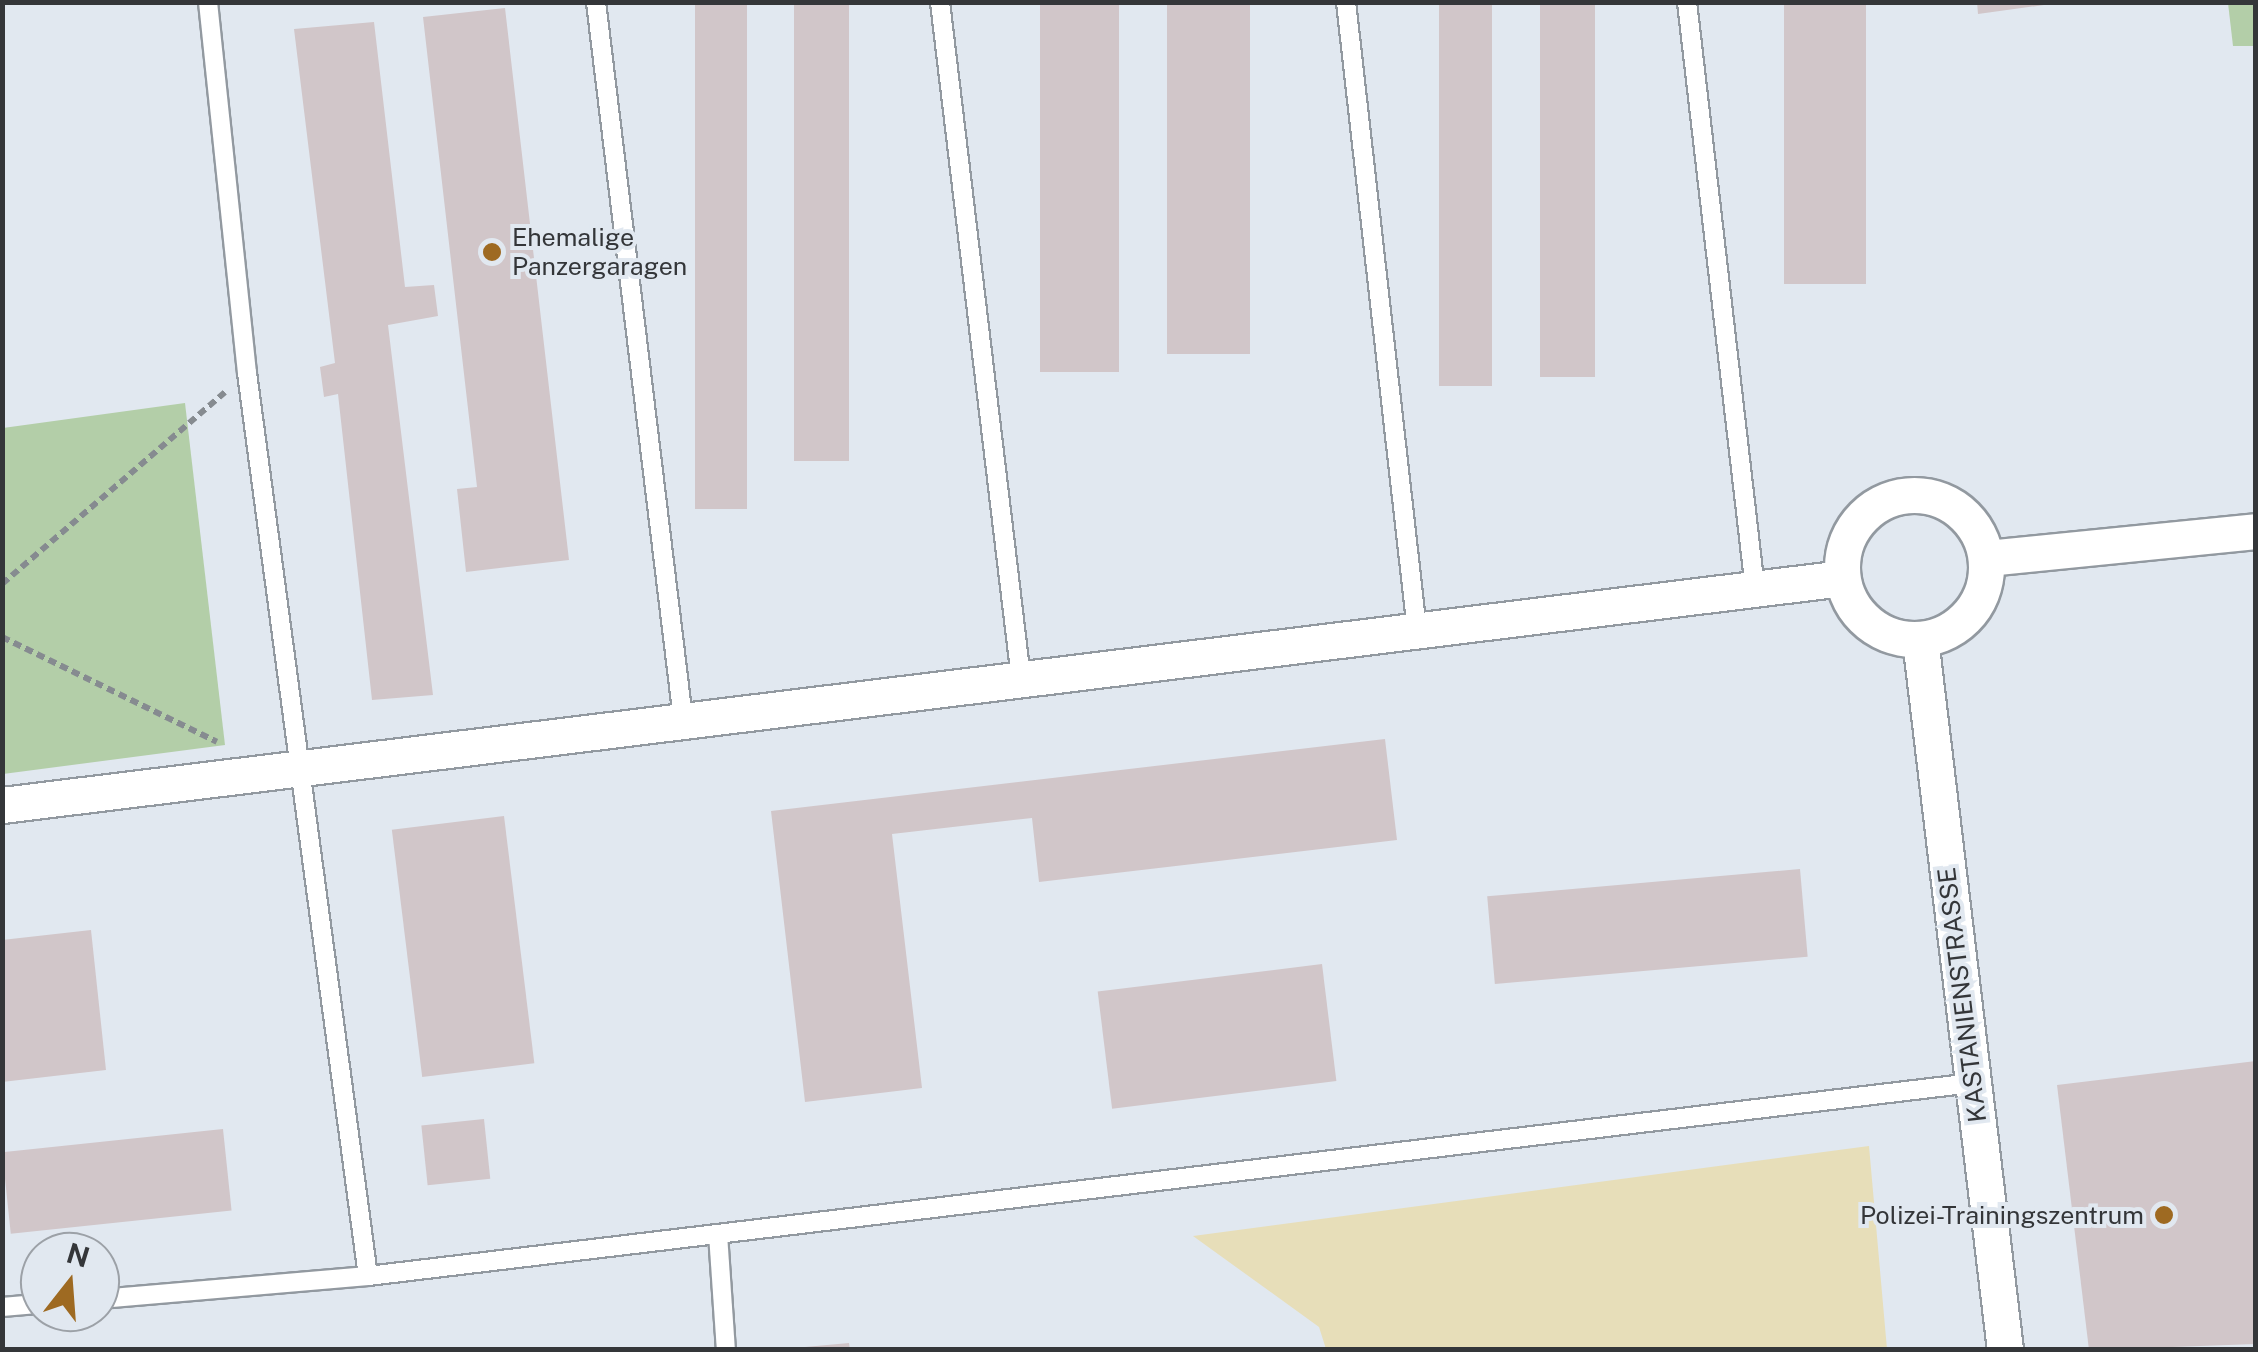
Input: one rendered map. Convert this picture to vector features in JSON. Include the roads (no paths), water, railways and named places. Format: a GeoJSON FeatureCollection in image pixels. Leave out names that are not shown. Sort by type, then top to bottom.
{"type":"FeatureCollection","features":[{"type":"Feature","properties":{"kind":"street"},"geometry":{"type":"LineString","coordinates":[[1904,495],[1949,503],[1974,527],[1987,558],[1986,582],[1970,613],[1942,634],[1920,640],[1893,637],[1869,624],[1851,604],[1842,578],[1849,533],[1863,515],[1904,495]]}},
{"type":"Feature","properties":{"kind":"street"},"geometry":{"type":"LineString","coordinates":[[1987,558],[2256,531]]}},
{"type":"Feature","properties":{"kind":"street"},"geometry":{"type":"LineString","coordinates":[[2,804],[1842,578]]}},
{"type":"Feature","properties":{"kind":"street","name":"KASTANIENSTRASSE"},"geometry":{"type":"LineString","coordinates":[[1920,640],[2005,1350]]}},
{"type":"Feature","properties":{"kind":"lane"},"geometry":{"type":"LineString","coordinates":[[208,2],[247,373],[303,765],[368,1276]]}},
{"type":"Feature","properties":{"kind":"lane"},"geometry":{"type":"LineString","coordinates":[[596,2],[683,718]]}},
{"type":"Feature","properties":{"kind":"lane"},"geometry":{"type":"LineString","coordinates":[[940,2],[1020,678]]}},
{"type":"Feature","properties":{"kind":"lane"},"geometry":{"type":"LineString","coordinates":[[1346,2],[1417,630]]}},
{"type":"Feature","properties":{"kind":"lane"},"geometry":{"type":"LineString","coordinates":[[1687,2],[1756,588]]}},
{"type":"Feature","properties":{"kind":"lane"},"geometry":{"type":"LineString","coordinates":[[120,1297],[368,1276],[1973,1084]]}},
{"type":"Feature","properties":{"kind":"lane"},"geometry":{"type":"LineString","coordinates":[[718,1234],[726,1350]]}},
{"type":"Feature","properties":{"kind":"place","name":"Ehemalige Panzergaragen"},"geometry":{"type":"Point","coordinates":[492,252]}},
{"type":"Feature","properties":{"kind":"place","name":"Polizei-Trainingszentrum"},"geometry":{"type":"Point","coordinates":[2164,1215]}}]}
